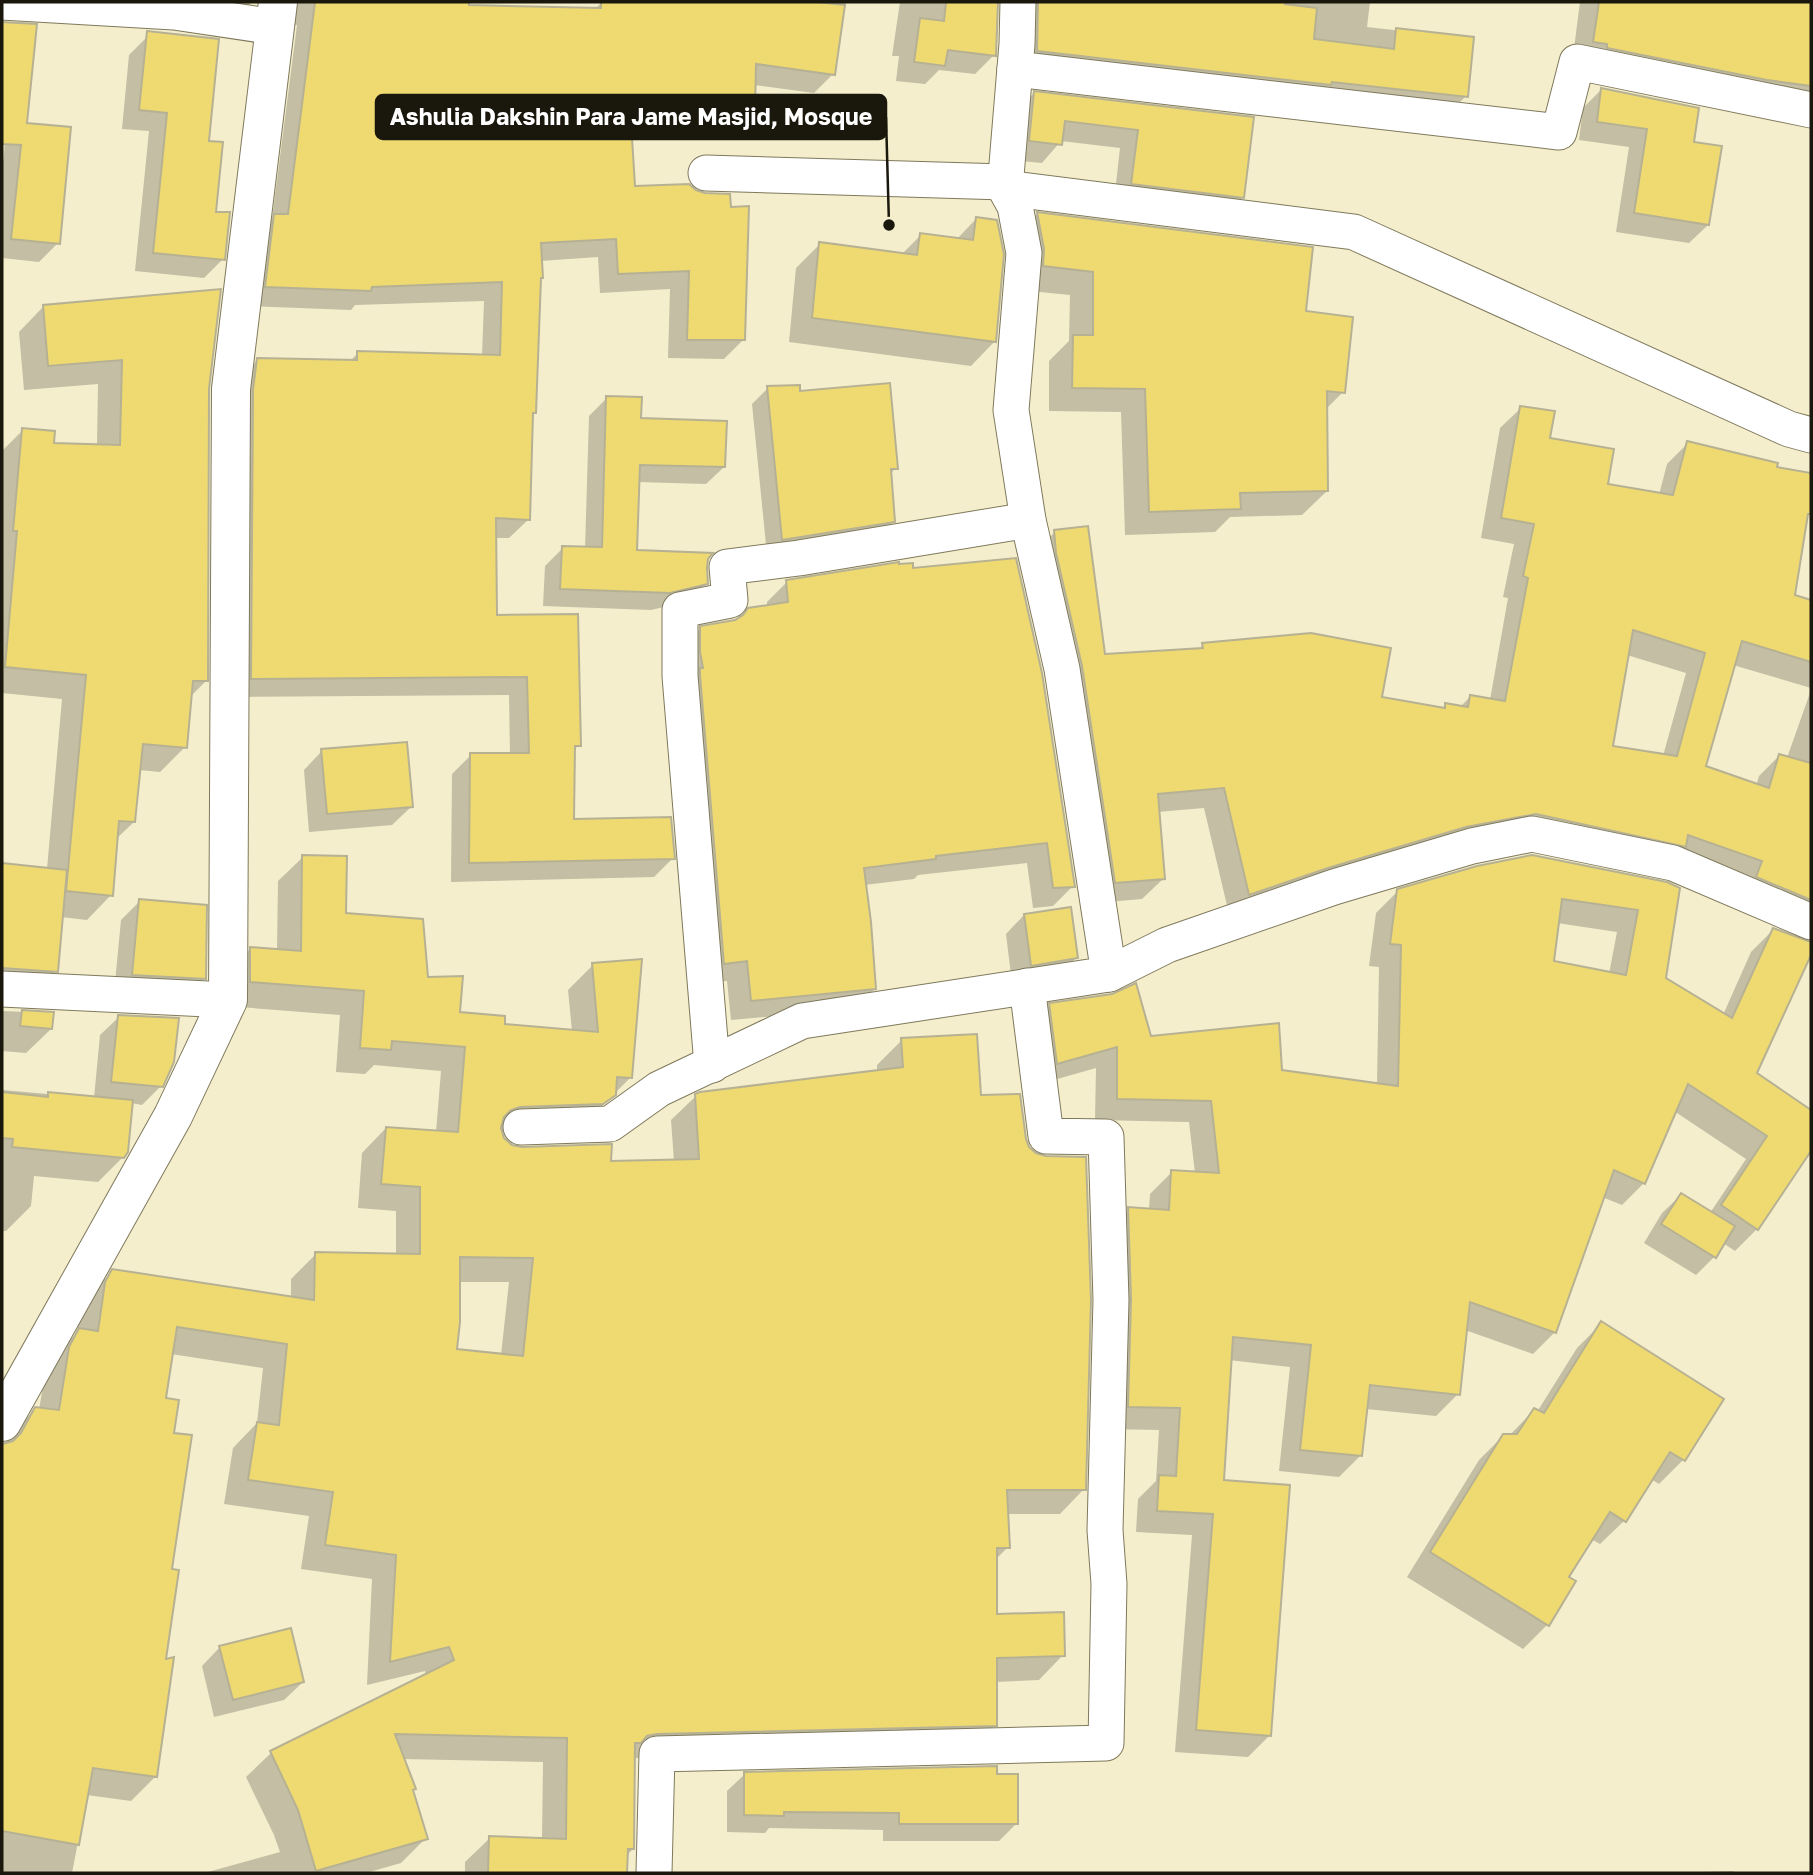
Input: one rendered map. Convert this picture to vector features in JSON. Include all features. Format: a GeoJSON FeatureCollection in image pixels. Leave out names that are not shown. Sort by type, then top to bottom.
{"type":"FeatureCollection","features":[{"type":"Feature","properties":{"kind":"street"},"geometry":{"type":"LineString","coordinates":[[2,2],[174,12],[276,14],[231,389],[228,1000],[173,1116],[2,1422]]}},
{"type":"Feature","properties":{"kind":"street"},"geometry":{"type":"LineString","coordinates":[[1018,2],[1005,185],[1015,206],[1024,253],[1011,410],[1028,520],[1062,669],[1109,974]]}},
{"type":"Feature","properties":{"kind":"street"},"geometry":{"type":"LineString","coordinates":[[1015,69],[1559,132],[1577,62],[1811,110]]}},
{"type":"Feature","properties":{"kind":"street"},"geometry":{"type":"LineString","coordinates":[[706,173],[1005,185],[1354,232],[1789,429],[1811,435]]}},
{"type":"Feature","properties":{"kind":"street"},"geometry":{"type":"LineString","coordinates":[[712,1065],[680,676],[680,610],[730,600],[727,567],[799,558],[1028,520]]}},
{"type":"Feature","properties":{"kind":"street"},"geometry":{"type":"LineString","coordinates":[[521,1127],[610,1124],[659,1089],[802,1021],[1109,974],[1167,945],[1334,887],[1472,846],[1532,834],[1673,863],[1811,922]]}},
{"type":"Feature","properties":{"kind":"street"},"geometry":{"type":"LineString","coordinates":[[653,1873],[657,1755],[1106,1743],[1108,1584],[1105,1530],[1111,1300],[1106,1137],[1046,1136],[1027,986]]}},
{"type":"Feature","properties":{"kind":"street"},"geometry":{"type":"LineString","coordinates":[[2,989],[228,1000]]}},
{"type":"Feature","properties":{"kind":"building"},"geometry":{"type":"Polygon","coordinates":[[[315,2],[469,2],[469,5],[601,8],[601,2],[817,2],[845,5],[835,75],[756,64],[755,112],[657,108],[658,121],[631,122],[635,186],[689,184],[705,193],[730,194],[731,207],[749,206],[745,340],[687,340],[689,271],[618,274],[616,239],[541,243],[543,278],[536,413],[533,413],[530,520],[496,518],[497,615],[578,614],[581,746],[575,746],[574,819],[671,817],[675,859],[469,863],[470,753],[529,753],[527,677],[251,679],[253,390],[257,358],[357,360],[357,351],[500,355],[502,282],[372,287],[371,291],[265,287],[274,214],[288,214],[315,2]]]}},
{"type":"Feature","properties":{"kind":"building"},"geometry":{"type":"Polygon","coordinates":[[[946,2],[998,2],[996,56],[948,50],[945,66],[914,62],[920,18],[944,21],[946,2]]]}},
{"type":"Feature","properties":{"kind":"building"},"geometry":{"type":"Polygon","coordinates":[[[1038,2],[1285,2],[1317,8],[1314,39],[1394,49],[1396,28],[1474,37],[1468,97],[1332,82],[1331,85],[1037,51],[1038,2]]]}},
{"type":"Feature","properties":{"kind":"building"},"geometry":{"type":"Polygon","coordinates":[[[1599,2],[1811,2],[1811,86],[1767,80],[1607,48],[1607,44],[1593,42],[1599,2]]]}},
{"type":"Feature","properties":{"kind":"building"},"geometry":{"type":"Polygon","coordinates":[[[2,22],[37,24],[27,123],[71,127],[60,244],[11,239],[21,145],[2,144],[2,22]]]}},
{"type":"Feature","properties":{"kind":"building"},"geometry":{"type":"Polygon","coordinates":[[[147,31],[219,39],[209,141],[223,142],[216,212],[230,212],[225,260],[153,253],[167,113],[139,110],[147,31]]]}},
{"type":"Feature","properties":{"kind":"building"},"geometry":{"type":"Polygon","coordinates":[[[1601,88],[1699,108],[1694,142],[1722,146],[1709,225],[1634,213],[1647,129],[1597,122],[1601,88]]]}},
{"type":"Feature","properties":{"kind":"building"},"geometry":{"type":"Polygon","coordinates":[[[1034,91],[1254,117],[1244,198],[1131,184],[1138,130],[1065,121],[1062,145],[1029,141],[1034,91]]]}},
{"type":"Feature","properties":{"kind":"building"},"geometry":{"type":"Polygon","coordinates":[[[1037,212],[1313,247],[1306,311],[1353,317],[1345,393],[1327,391],[1328,491],[1240,493],[1241,509],[1149,512],[1145,389],[1072,388],[1073,335],[1093,335],[1093,272],[1043,266],[1044,249],[1037,212]]]}},
{"type":"Feature","properties":{"kind":"building"},"geometry":{"type":"Polygon","coordinates":[[[976,217],[997,220],[1004,254],[996,342],[812,318],[819,242],[917,255],[920,233],[973,240],[976,217]]]}},
{"type":"Feature","properties":{"kind":"building"},"geometry":{"type":"Polygon","coordinates":[[[221,289],[209,389],[208,681],[193,681],[187,748],[143,744],[135,822],[119,821],[113,896],[66,891],[86,675],[5,667],[17,531],[13,531],[22,428],[55,431],[54,443],[120,445],[122,360],[48,366],[43,305],[221,289]]]}},
{"type":"Feature","properties":{"kind":"building"},"geometry":{"type":"Polygon","coordinates":[[[890,383],[898,469],[891,469],[895,522],[782,540],[767,386],[800,385],[800,391],[890,383]]]}},
{"type":"Feature","properties":{"kind":"building"},"geometry":{"type":"Polygon","coordinates":[[[606,396],[642,397],[641,418],[727,421],[725,467],[640,465],[637,550],[713,553],[708,559],[708,584],[670,593],[560,589],[562,546],[602,547],[606,396]]]}},
{"type":"Feature","properties":{"kind":"building"},"geometry":{"type":"Polygon","coordinates":[[[1520,406],[1555,411],[1550,438],[1614,449],[1608,484],[1673,495],[1687,441],[1778,463],[1777,467],[1811,473],[1811,514],[1808,514],[1795,595],[1811,600],[1811,662],[1742,641],[1706,766],[1769,788],[1779,754],[1811,763],[1811,900],[1756,877],[1762,861],[1688,835],[1686,847],[1536,814],[1466,827],[1328,868],[1249,895],[1224,788],[1158,794],[1165,879],[1115,883],[1082,666],[1056,553],[1054,530],[1088,526],[1105,654],[1203,648],[1202,643],[1311,633],[1391,648],[1382,697],[1445,708],[1445,703],[1468,707],[1470,695],[1505,701],[1528,578],[1523,576],[1534,524],[1501,518],[1520,406]],[[1633,630],[1613,746],[1677,756],[1705,653],[1633,630]]]}},
{"type":"Feature","properties":{"kind":"building"},"geometry":{"type":"Polygon","coordinates":[[[1016,558],[1042,673],[1075,887],[1053,888],[1047,843],[936,856],[936,859],[864,868],[876,989],[751,1001],[747,961],[724,964],[700,675],[700,668],[703,668],[700,626],[735,620],[748,608],[788,602],[786,580],[899,562],[913,563],[913,568],[1016,558]]]}},
{"type":"Feature","properties":{"kind":"building"},"geometry":{"type":"Polygon","coordinates":[[[407,742],[413,807],[327,814],[321,749],[407,742]]]}},
{"type":"Feature","properties":{"kind":"building"},"geometry":{"type":"Polygon","coordinates":[[[302,855],[347,856],[346,913],[423,919],[428,977],[463,976],[460,1012],[505,1016],[505,1024],[598,1032],[592,963],[642,959],[632,1078],[617,1077],[616,1095],[603,1104],[520,1107],[511,1110],[504,1117],[501,1128],[504,1138],[512,1145],[522,1147],[612,1144],[611,1161],[699,1159],[695,1094],[700,1092],[903,1067],[901,1038],[977,1034],[981,1095],[1020,1094],[1026,1139],[1029,1147],[1036,1153],[1046,1156],[1086,1157],[1091,1300],[1086,1490],[1007,1490],[1010,1548],[997,1548],[997,1614],[1064,1612],[1065,1656],[997,1658],[997,1726],[647,1736],[641,1743],[635,1743],[634,1849],[628,1849],[627,1873],[488,1873],[489,1836],[566,1839],[567,1738],[395,1734],[416,1789],[413,1790],[428,1839],[316,1871],[298,1810],[270,1751],[454,1660],[449,1647],[390,1662],[396,1555],[325,1545],[333,1492],[248,1480],[257,1422],[279,1425],[287,1344],[177,1327],[166,1398],[179,1400],[174,1433],[192,1435],[172,1569],[179,1570],[166,1659],[174,1657],[157,1777],[93,1768],[79,1845],[2,1831],[2,1444],[13,1441],[21,1433],[35,1407],[59,1410],[69,1347],[79,1328],[98,1331],[105,1282],[112,1269],[314,1300],[315,1252],[420,1254],[420,1187],[381,1184],[386,1127],[458,1132],[465,1047],[392,1041],[391,1050],[360,1048],[364,991],[250,982],[250,947],[301,951],[302,855]],[[460,1257],[460,1322],[457,1349],[523,1356],[533,1258],[460,1257]]]}},
{"type":"Feature","properties":{"kind":"building"},"geometry":{"type":"Polygon","coordinates":[[[1532,855],[1667,882],[1680,888],[1666,978],[1732,1018],[1773,928],[1811,942],[1811,955],[1757,1073],[1811,1110],[1811,1151],[1758,1230],[1721,1205],[1767,1136],[1688,1084],[1645,1184],[1614,1170],[1556,1333],[1470,1302],[1460,1395],[1370,1385],[1362,1456],[1300,1450],[1311,1345],[1233,1337],[1224,1480],[1290,1485],[1271,1736],[1196,1730],[1213,1514],[1157,1511],[1159,1475],[1176,1476],[1180,1408],[1128,1407],[1131,1299],[1128,1207],[1169,1210],[1171,1170],[1219,1173],[1211,1101],[1117,1099],[1117,1047],[1057,1064],[1049,1003],[1112,994],[1136,983],[1151,1036],[1279,1023],[1282,1070],[1398,1086],[1401,945],[1390,944],[1397,889],[1477,866],[1532,855]],[[1562,899],[1554,961],[1626,975],[1638,910],[1562,899]]]}},
{"type":"Feature","properties":{"kind":"building"},"geometry":{"type":"Polygon","coordinates":[[[2,863],[67,870],[58,972],[2,968],[2,863]]]}},
{"type":"Feature","properties":{"kind":"building"},"geometry":{"type":"Polygon","coordinates":[[[139,899],[207,905],[206,979],[132,975],[139,899]]]}},
{"type":"Feature","properties":{"kind":"building"},"geometry":{"type":"Polygon","coordinates":[[[1071,907],[1078,958],[1031,966],[1024,914],[1071,907]]]}},
{"type":"Feature","properties":{"kind":"building"},"geometry":{"type":"Polygon","coordinates":[[[22,1010],[54,1012],[52,1029],[20,1026],[22,1010]]]}},
{"type":"Feature","properties":{"kind":"building"},"geometry":{"type":"Polygon","coordinates":[[[118,1015],[179,1018],[174,1062],[163,1087],[111,1082],[118,1015]]]}},
{"type":"Feature","properties":{"kind":"building"},"geometry":{"type":"Polygon","coordinates":[[[2,1092],[48,1097],[48,1092],[133,1100],[128,1152],[124,1158],[12,1147],[13,1139],[2,1138],[2,1092]]]}},
{"type":"Feature","properties":{"kind":"building"},"geometry":{"type":"Polygon","coordinates":[[[1681,1193],[1735,1226],[1716,1258],[1661,1224],[1681,1193]]]}},
{"type":"Feature","properties":{"kind":"building"},"geometry":{"type":"Polygon","coordinates":[[[1601,1321],[1724,1399],[1685,1461],[1670,1452],[1626,1522],[1610,1512],[1569,1577],[1576,1581],[1549,1626],[1430,1552],[1503,1434],[1517,1434],[1534,1408],[1544,1413],[1601,1321]]]}},
{"type":"Feature","properties":{"kind":"building"},"geometry":{"type":"Polygon","coordinates":[[[291,1628],[304,1682],[233,1700],[219,1646],[291,1628]]]}},
{"type":"Feature","properties":{"kind":"building"},"geometry":{"type":"Polygon","coordinates":[[[997,1766],[997,1774],[1018,1774],[1018,1824],[899,1824],[899,1813],[784,1812],[784,1816],[744,1815],[744,1772],[997,1766]]]}},
{"type":"Feature","properties":{"kind":"place","name":"Ashulia Dakshin Para Jame Masjid, Mosque"},"geometry":{"type":"Point","coordinates":[889,225]}}]}
